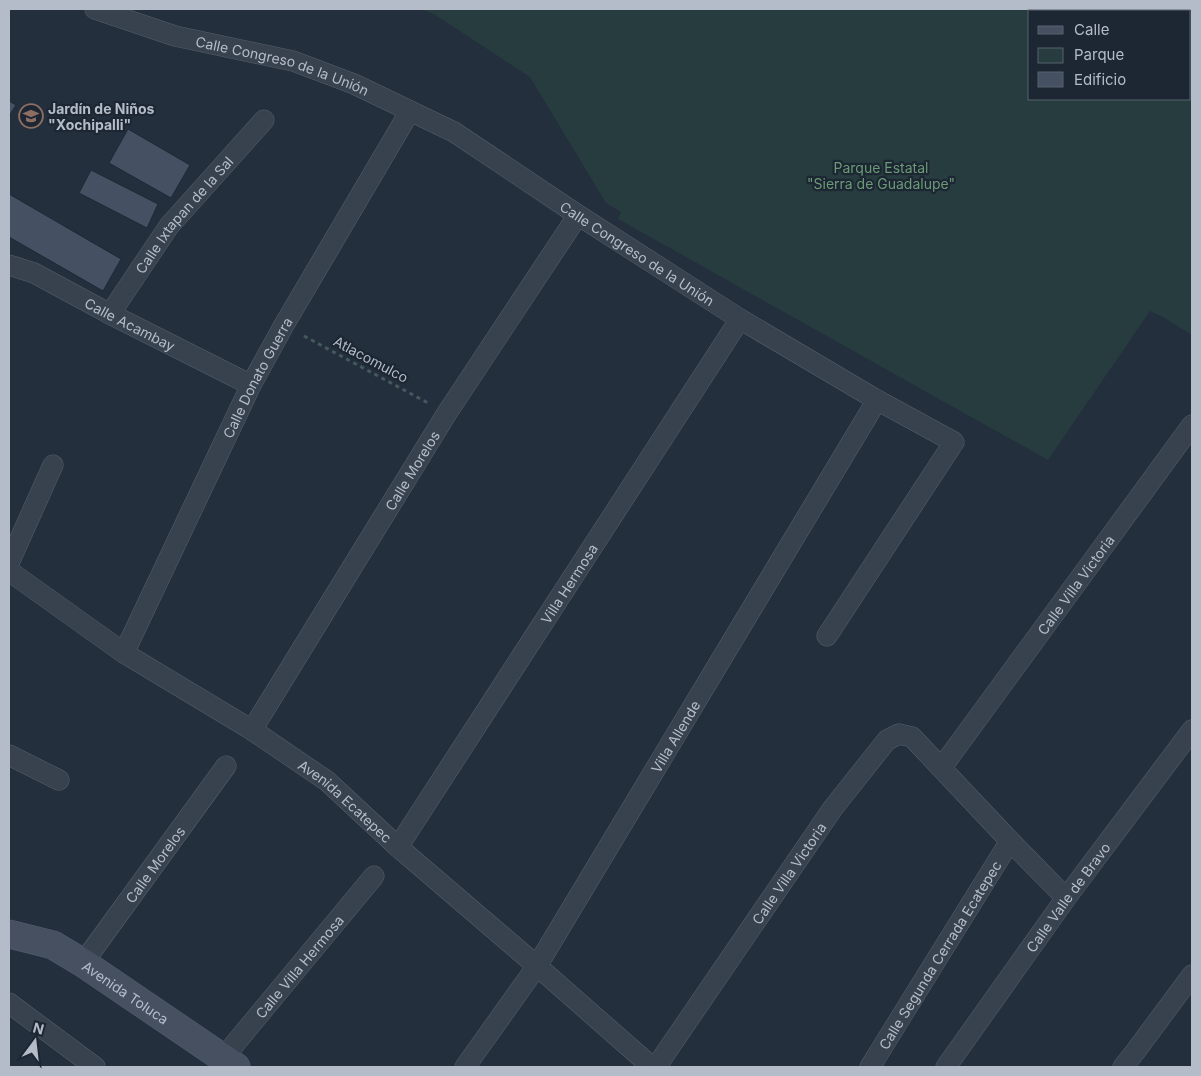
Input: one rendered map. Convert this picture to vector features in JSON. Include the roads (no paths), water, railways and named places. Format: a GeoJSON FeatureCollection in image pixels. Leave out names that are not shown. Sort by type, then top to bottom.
{"type":"FeatureCollection","features":[{"type":"Feature","properties":{"kind":"street","name":"Calle Congreso de la Unión"},"geometry":{"type":"LineString","coordinates":[[95,9],[176,36],[294,61],[354,84],[454,132],[578,215],[740,319],[877,400],[954,442],[827,636]]}},
{"type":"Feature","properties":{"kind":"street","name":"Calle Donato Guerra"},"geometry":{"type":"LineString","coordinates":[[124,653],[251,385],[284,325],[410,111]]}},
{"type":"Feature","properties":{"kind":"street","name":"Calle Ixtapan de la Sal"},"geometry":{"type":"LineString","coordinates":[[110,314],[169,226],[264,120]]}},
{"type":"Feature","properties":{"kind":"street","name":"Calle Morelos"},"geometry":{"type":"LineString","coordinates":[[252,730],[447,413],[578,215]]}},
{"type":"Feature","properties":{"kind":"street","name":"Calle Acambay"},"geometry":{"type":"LineString","coordinates":[[9,265],[34,274],[251,385]]}},
{"type":"Feature","properties":{"kind":"street","name":"Villa Hermosa"},"geometry":{"type":"LineString","coordinates":[[398,847],[740,319]]}},
{"type":"Feature","properties":{"kind":"street","name":"Villa Allende"},"geometry":{"type":"LineString","coordinates":[[465,1067],[537,966],[877,400]]}},
{"type":"Feature","properties":{"kind":"street","name":"Calle Villa Victoria"},"geometry":{"type":"LineString","coordinates":[[942,767],[1192,425]]}},
{"type":"Feature","properties":{"kind":"street"},"geometry":{"type":"LineString","coordinates":[[9,563],[53,465]]}},
{"type":"Feature","properties":{"kind":"street","name":"Avenida Ecatepec"},"geometry":{"type":"LineString","coordinates":[[9,571],[124,653],[252,730],[327,781],[398,847],[652,1067]]}},
{"type":"Feature","properties":{"kind":"street","name":"Calle Valle de Bravo"},"geometry":{"type":"LineString","coordinates":[[946,1067],[1066,898],[1192,730]]}},
{"type":"Feature","properties":{"kind":"street","name":"Calle Villa Victoria"},"geometry":{"type":"LineString","coordinates":[[656,1067],[833,808],[887,740],[899,734],[912,737],[1066,898]]}},
{"type":"Feature","properties":{"kind":"street"},"geometry":{"type":"LineString","coordinates":[[9,755],[59,780]]}},
{"type":"Feature","properties":{"kind":"street","name":"Calle Morelos"},"geometry":{"type":"LineString","coordinates":[[84,963],[226,766]]}},
{"type":"Feature","properties":{"kind":"street","name":"Calle Segunda Cerrada Ecatepec"},"geometry":{"type":"LineString","coordinates":[[870,1067],[1010,841]]}},
{"type":"Feature","properties":{"kind":"street","name":"Calle Villa Hermosa"},"geometry":{"type":"LineString","coordinates":[[230,1063],[374,876]]}},
{"type":"Feature","properties":{"kind":"street","name":"Avenida Toluca"},"geometry":{"type":"LineString","coordinates":[[9,934],[53,945],[84,963],[230,1063]]}},
{"type":"Feature","properties":{"kind":"street"},"geometry":{"type":"LineString","coordinates":[[1123,1067],[1192,975]]}},
{"type":"Feature","properties":{"kind":"street"},"geometry":{"type":"LineString","coordinates":[[9,1003],[95,1067]]}},
{"type":"Feature","properties":{"kind":"place","name":"Jardín de Niños \"Xochipalli\""},"geometry":{"type":"Point","coordinates":[31,116]}},
{"type":"Feature","properties":{"kind":"park label","name":"Parque Estatal \"Sierra de Guadalupe\""},"geometry":{"type":"Point","coordinates":[881,176]}}]}
